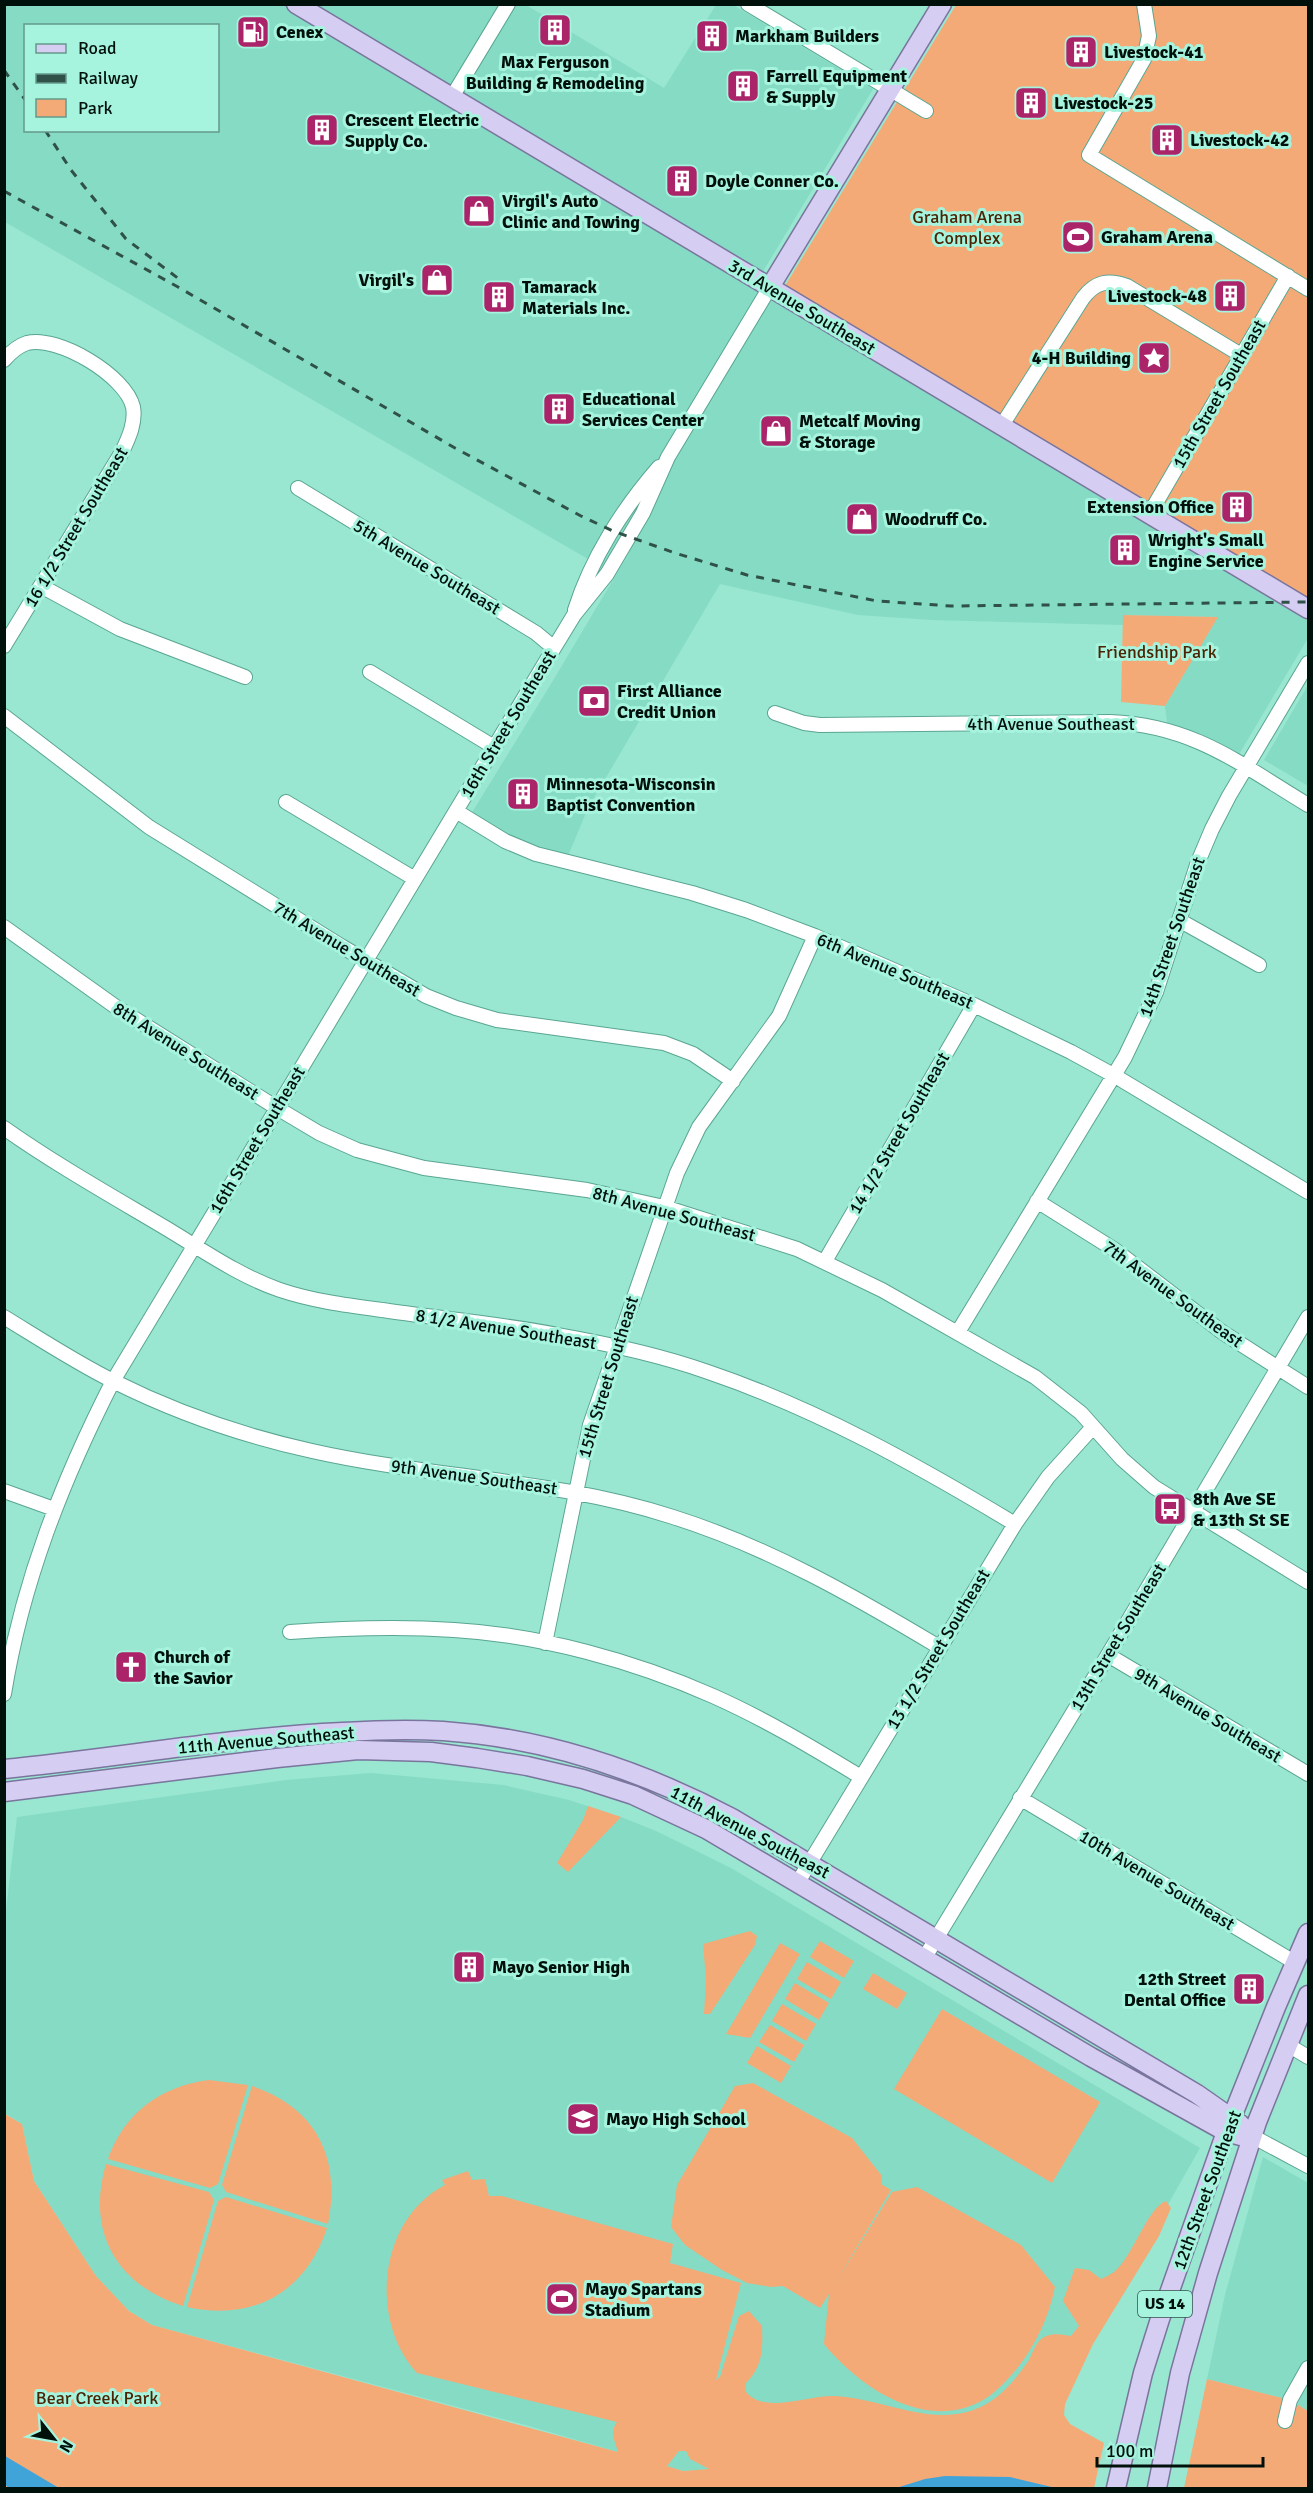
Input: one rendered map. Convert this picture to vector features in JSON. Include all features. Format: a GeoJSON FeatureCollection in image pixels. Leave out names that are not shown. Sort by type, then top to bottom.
{"type":"FeatureCollection","features":[{"type":"Feature","properties":{"kind":"main road","name":"3rd Avenue Southeast"},"geometry":{"type":"LineString","coordinates":[[296,4],[1308,609]]}},
{"type":"Feature","properties":{"kind":"main road","name":"16th Street Southeast"},"geometry":{"type":"LineString","coordinates":[[770,287],[942,4]]}},
{"type":"Feature","properties":{"kind":"main road","name":"11th Avenue Southeast"},"geometry":{"type":"LineString","coordinates":[[4,1769],[315,1733],[443,1731],[530,1744],[627,1770],[703,1803],[936,1937],[1197,2094],[1229,2125]]}},
{"type":"Feature","properties":{"kind":"main road","name":"11th Avenue Southeast"},"geometry":{"type":"LineString","coordinates":[[4,1792],[358,1750],[442,1753],[536,1768],[583,1779],[633,1795],[706,1829],[1090,2056],[1252,2136]]}},
{"type":"Feature","properties":{"kind":"main road","name":"12th Street Southeast"},"geometry":{"type":"LineString","coordinates":[[1117,2484],[1143,2373],[1160,2319],[1229,2125],[1294,1962],[1308,1933]]}},
{"type":"Feature","properties":{"kind":"main road","name":"12th Street Southeast"},"geometry":{"type":"LineString","coordinates":[[1157,2487],[1180,2373],[1208,2273],[1252,2136],[1308,1995]]}},
{"type":"Feature","properties":{"kind":"street"},"geometry":{"type":"LineString","coordinates":[[452,97],[508,4]]}},
{"type":"Feature","properties":{"kind":"street"},"geometry":{"type":"LineString","coordinates":[[748,4],[926,111]]}},
{"type":"Feature","properties":{"kind":"street"},"geometry":{"type":"LineString","coordinates":[[1144,4],[1149,36],[1144,59],[1089,155],[1308,289]]}},
{"type":"Feature","properties":{"kind":"street","name":"15th Street Southeast"},"geometry":{"type":"LineString","coordinates":[[1150,513],[1288,276]]}},
{"type":"Feature","properties":{"kind":"street"},"geometry":{"type":"LineString","coordinates":[[1002,425],[1083,298],[1095,285],[1102,282],[1111,281],[1127,286],[1241,355]]}},
{"type":"Feature","properties":{"kind":"street","name":"16th Street Southeast"},"geometry":{"type":"LineString","coordinates":[[4,1694],[22,1607],[54,1509],[83,1439],[113,1381],[574,615],[607,574],[643,513],[668,457],[770,287]]}},
{"type":"Feature","properties":{"kind":"street","name":"16 1/2 Street Southeast"},"geometry":{"type":"LineString","coordinates":[[4,360],[21,346],[38,342],[60,347],[104,371],[121,385],[132,407],[132,423],[122,452],[4,646]]}},
{"type":"Feature","properties":{"kind":"street","name":"5th Avenue Southeast"},"geometry":{"type":"LineString","coordinates":[[298,488],[536,633],[554,648]]}},
{"type":"Feature","properties":{"kind":"street"},"geometry":{"type":"LineString","coordinates":[[42,586],[120,629],[245,677]]}},
{"type":"Feature","properties":{"kind":"street","name":"14th Street Southeast"},"geometry":{"type":"LineString","coordinates":[[958,1332],[1115,1076],[1156,992],[1206,841],[1228,796],[1308,663]]}},
{"type":"Feature","properties":{"kind":"street"},"geometry":{"type":"LineString","coordinates":[[370,672],[494,747]]}},
{"type":"Feature","properties":{"kind":"street","name":"4th Avenue Southeast"},"geometry":{"type":"LineString","coordinates":[[775,712],[804,723],[820,725],[1127,723],[1162,728],[1192,738],[1308,805]]}},
{"type":"Feature","properties":{"kind":"street","name":"7th Avenue Southeast"},"geometry":{"type":"LineString","coordinates":[[4,716],[149,827],[365,961],[426,996],[496,1020],[664,1043],[693,1054],[733,1081]]}},
{"type":"Feature","properties":{"kind":"street"},"geometry":{"type":"LineString","coordinates":[[286,802],[415,879]]}},
{"type":"Feature","properties":{"kind":"street","name":"6th Avenue Southeast"},"geometry":{"type":"LineString","coordinates":[[456,811],[505,841],[536,854],[692,893],[751,912],[815,936],[974,1005],[1115,1076],[1308,1192]]}},
{"type":"Feature","properties":{"kind":"street"},"geometry":{"type":"LineString","coordinates":[[1179,920],[1259,965]]}},
{"type":"Feature","properties":{"kind":"street","name":"8th Avenue Southeast"},"geometry":{"type":"LineString","coordinates":[[4,927],[116,1007],[277,1108],[339,1142],[398,1162],[452,1173],[587,1190],[664,1208],[776,1242],[825,1261],[958,1332],[1042,1382],[1068,1401],[1136,1472],[1191,1512],[1308,1582]]}},
{"type":"Feature","properties":{"kind":"street","name":"15th Street Southeast"},"geometry":{"type":"LineString","coordinates":[[545,1643],[590,1425],[664,1208],[687,1149],[704,1120],[779,1016],[815,936]]}},
{"type":"Feature","properties":{"kind":"street","name":"14 1/2 Street Southeast"},"geometry":{"type":"LineString","coordinates":[[825,1261],[974,1005]]}},
{"type":"Feature","properties":{"kind":"street","name":"8 1/2 Avenue Southeast"},"geometry":{"type":"LineString","coordinates":[[4,1128],[62,1166],[194,1245],[260,1281],[318,1301],[512,1327],[616,1346],[707,1371],[788,1402],[840,1426],[1015,1524]]}},
{"type":"Feature","properties":{"kind":"street","name":"7th Avenue Southeast"},"geometry":{"type":"LineString","coordinates":[[1037,1201],[1088,1231],[1188,1308],[1308,1387]]}},
{"type":"Feature","properties":{"kind":"street","name":"9th Avenue Southeast"},"geometry":{"type":"LineString","coordinates":[[4,1317],[113,1381],[209,1420],[311,1451],[406,1468],[576,1492],[672,1517],[753,1546],[853,1596],[939,1647]]}},
{"type":"Feature","properties":{"kind":"street","name":"13th Street Southeast"},"geometry":{"type":"LineString","coordinates":[[925,1957],[1108,1656],[1308,1317]]}},
{"type":"Feature","properties":{"kind":"street","name":"13 1/2 Street Southeast"},"geometry":{"type":"LineString","coordinates":[[798,1882],[1015,1524],[1048,1477],[1093,1427]]}},
{"type":"Feature","properties":{"kind":"street"},"geometry":{"type":"LineString","coordinates":[[4,1491],[54,1509]]}},
{"type":"Feature","properties":{"kind":"street"},"geometry":{"type":"LineString","coordinates":[[290,1632],[353,1628],[455,1630],[545,1643],[637,1667],[713,1696],[790,1735],[861,1777]]}},
{"type":"Feature","properties":{"kind":"street","name":"9th Avenue Southeast"},"geometry":{"type":"LineString","coordinates":[[1108,1656],[1308,1774]]}},
{"type":"Feature","properties":{"kind":"street","name":"10th Avenue Southeast"},"geometry":{"type":"LineString","coordinates":[[1020,1798],[1294,1962]]}},
{"type":"Feature","properties":{"kind":"street"},"geometry":{"type":"LineString","coordinates":[[1288,2045],[1308,2057]]}},
{"type":"Feature","properties":{"kind":"street","name":"11th Avenue Southeast"},"geometry":{"type":"LineString","coordinates":[[1252,2136],[1308,2166]]}},
{"type":"Feature","properties":{"kind":"street"},"geometry":{"type":"LineString","coordinates":[[1285,2421],[1290,2400],[1308,2368]]}},
{"type":"Feature","properties":{"kind":"shaded area"},"geometry":{"type":"Polygon","coordinates":[[[5,5],[526,5],[664,88],[716,5],[733,5],[873,89],[753,288],[1308,621],[1308,638],[1235,761],[1168,730],[1165,706],[1217,617],[1123,615],[1123,625],[932,620],[858,615],[720,584],[588,808],[565,863],[468,819],[629,553],[614,548],[602,567],[5,222],[5,5]]]}},
{"type":"Feature","properties":{"kind":"shaded area"},"geometry":{"type":"Polygon","coordinates":[[[1308,685],[1308,786],[1264,760],[1308,685]]]}},
{"type":"Feature","properties":{"kind":"shaded area","name":"Mayo High School"},"geometry":{"type":"Polygon","coordinates":[[[371,1773],[503,1785],[569,1800],[656,1831],[731,1868],[1200,2148],[1029,2449],[683,2471],[529,2426],[152,2325],[129,2311],[96,2276],[34,2181],[22,2124],[6,2114],[4,1928],[17,1817],[286,1780],[371,1773]]]}},
{"type":"Feature","properties":{"kind":"shaded area"},"geometry":{"type":"Polygon","coordinates":[[[1263,2157],[1308,2183],[1308,2411],[1290,2400],[1207,2379],[1225,2295],[1263,2157]]]}},
{"type":"Feature","properties":{"kind":"green space","name":"Graham Arena Complex"},"geometry":{"type":"Polygon","coordinates":[[[956,5],[1308,5],[1308,597],[1300,597],[785,286],[956,5]]]}},
{"type":"Feature","properties":{"kind":"green space","name":"Friendship Park"},"geometry":{"type":"Polygon","coordinates":[[[1123,615],[1218,617],[1165,706],[1121,702],[1123,615]]]}},
{"type":"Feature","properties":{"kind":"green space"},"geometry":{"type":"Polygon","coordinates":[[[588,1806],[621,1817],[568,1872],[557,1863],[583,1820],[588,1806]]]}},
{"type":"Feature","properties":{"kind":"green space"},"geometry":{"type":"Polygon","coordinates":[[[750,1931],[757,1936],[755,1945],[710,2014],[704,2014],[706,1979],[703,1944],[750,1931]]]}},
{"type":"Feature","properties":{"kind":"green space"},"geometry":{"type":"Polygon","coordinates":[[[820,1941],[854,1961],[844,1978],[810,1957],[820,1941]]]}},
{"type":"Feature","properties":{"kind":"green space"},"geometry":{"type":"Polygon","coordinates":[[[780,1943],[800,1954],[750,2038],[726,2034],[780,1943]]]}},
{"type":"Feature","properties":{"kind":"green space"},"geometry":{"type":"Polygon","coordinates":[[[807,1962],[841,1982],[831,1999],[797,1979],[807,1962]]]}},
{"type":"Feature","properties":{"kind":"green space"},"geometry":{"type":"Polygon","coordinates":[[[873,1973],[907,1993],[897,2009],[863,1989],[873,1973]]]}},
{"type":"Feature","properties":{"kind":"green space"},"geometry":{"type":"Polygon","coordinates":[[[795,1983],[829,2003],[819,2020],[785,1999],[795,1983]]]}},
{"type":"Feature","properties":{"kind":"green space"},"geometry":{"type":"Polygon","coordinates":[[[782,2004],[816,2024],[806,2041],[772,2021],[782,2004]]]}},
{"type":"Feature","properties":{"kind":"green space"},"geometry":{"type":"Polygon","coordinates":[[[942,2009],[1100,2102],[1052,2183],[894,2089],[942,2009]]]}},
{"type":"Feature","properties":{"kind":"green space"},"geometry":{"type":"Polygon","coordinates":[[[770,2025],[804,2045],[794,2062],[759,2042],[770,2025]]]}},
{"type":"Feature","properties":{"kind":"green space"},"geometry":{"type":"Polygon","coordinates":[[[757,2046],[791,2066],[781,2083],[747,2063],[757,2046]]]}},
{"type":"Feature","properties":{"kind":"green space"},"geometry":{"type":"Polygon","coordinates":[[[209,2080],[248,2085],[218,2184],[210,2188],[108,2159],[124,2128],[146,2104],[175,2088],[209,2080]]]}},
{"type":"Feature","properties":{"kind":"green space"},"geometry":{"type":"Polygon","coordinates":[[[753,2083],[852,2138],[882,2176],[881,2184],[891,2190],[836,2282],[892,2192],[917,2187],[1021,2245],[1055,2287],[1046,2318],[1031,2348],[1015,2371],[993,2393],[961,2409],[939,2411],[917,2408],[895,2400],[856,2376],[824,2344],[829,2294],[820,2308],[783,2286],[771,2287],[747,2283],[722,2270],[685,2245],[671,2227],[677,2185],[735,2086],[753,2083]]]}},
{"type":"Feature","properties":{"kind":"green space"},"geometry":{"type":"Polygon","coordinates":[[[252,2086],[293,2108],[308,2122],[319,2138],[327,2157],[331,2178],[328,2224],[226,2192],[222,2185],[252,2086]]]}},
{"type":"Feature","properties":{"kind":"green space","name":"Bear Creek Park"},"geometry":{"type":"Polygon","coordinates":[[[5,2114],[22,2124],[34,2181],[96,2276],[129,2311],[152,2325],[618,2452],[613,2433],[617,2422],[417,2373],[401,2351],[391,2326],[387,2299],[388,2272],[394,2245],[406,2221],[423,2201],[445,2185],[442,2180],[468,2171],[472,2180],[485,2179],[489,2196],[502,2196],[673,2244],[670,2263],[741,2283],[716,2380],[720,2377],[739,2316],[749,2311],[762,2326],[761,2356],[756,2370],[746,2383],[746,2392],[754,2398],[774,2403],[832,2396],[911,2411],[950,2415],[969,2411],[988,2403],[1006,2389],[1029,2360],[1043,2337],[1059,2334],[1071,2336],[1079,2326],[1063,2301],[1075,2268],[1089,2270],[1101,2279],[1112,2273],[1121,2265],[1159,2205],[1166,2201],[1171,2208],[1159,2236],[1093,2344],[1065,2404],[1064,2415],[1070,2424],[1104,2443],[1094,2488],[5,2488],[5,2114]],[[679,2451],[667,2466],[683,2471],[709,2469],[690,2459],[686,2451],[679,2451]]]}},
{"type":"Feature","properties":{"kind":"green space"},"geometry":{"type":"Polygon","coordinates":[[[106,2164],[209,2192],[214,2200],[183,2306],[160,2297],[140,2284],[124,2270],[112,2252],[104,2233],[100,2212],[101,2188],[106,2164]]]}},
{"type":"Feature","properties":{"kind":"green space"},"geometry":{"type":"Polygon","coordinates":[[[226,2197],[327,2228],[318,2250],[306,2269],[291,2285],[274,2297],[234,2310],[211,2311],[187,2307],[218,2201],[226,2197]]]}},
{"type":"Feature","properties":{"kind":"green space"},"geometry":{"type":"Polygon","coordinates":[[[1207,2379],[1290,2400],[1308,2411],[1308,2488],[1184,2488],[1207,2379]]]}},
{"type":"Feature","properties":{"kind":"water"},"geometry":{"type":"Polygon","coordinates":[[[5,2456],[59,2488],[9,2488],[5,2485],[5,2456]]]}},
{"type":"Feature","properties":{"kind":"water"},"geometry":{"type":"Polygon","coordinates":[[[945,2476],[1010,2477],[1056,2488],[896,2488],[925,2479],[945,2476]]]}},
{"type":"Feature","properties":{"kind":"railway"},"geometry":{"type":"LineString","coordinates":[[4,70],[24,98]]}},
{"type":"Feature","properties":{"kind":"railway"},"geometry":{"type":"LineString","coordinates":[[46,132],[71,170],[126,239],[183,282]]}},
{"type":"Feature","properties":{"kind":"railway"},"geometry":{"type":"LineString","coordinates":[[4,191],[178,287],[455,448],[581,516],[613,531],[675,553],[747,575],[877,601],[951,606],[1308,602]]}},
{"type":"Feature","properties":{"kind":"place","name":"Max Ferguson Building & Remodeling"},"geometry":{"type":"Point","coordinates":[555,30]}},
{"type":"Feature","properties":{"kind":"place","name":"Cenex"},"geometry":{"type":"Point","coordinates":[253,32]}},
{"type":"Feature","properties":{"kind":"place","name":"Markham Builders"},"geometry":{"type":"Point","coordinates":[712,36]}},
{"type":"Feature","properties":{"kind":"place","name":"Livestock-41"},"geometry":{"type":"Point","coordinates":[1081,52]}},
{"type":"Feature","properties":{"kind":"place","name":"Farrell Equipment & Supply"},"geometry":{"type":"Point","coordinates":[743,86]}},
{"type":"Feature","properties":{"kind":"place","name":"Livestock-25"},"geometry":{"type":"Point","coordinates":[1031,103]}},
{"type":"Feature","properties":{"kind":"place","name":"Crescent Electric Supply Co."},"geometry":{"type":"Point","coordinates":[322,130]}},
{"type":"Feature","properties":{"kind":"place","name":"Livestock-42"},"geometry":{"type":"Point","coordinates":[1167,140]}},
{"type":"Feature","properties":{"kind":"place","name":"Doyle Conner Co."},"geometry":{"type":"Point","coordinates":[682,181]}},
{"type":"Feature","properties":{"kind":"place","name":"Virgil's Auto Clinic and Towing"},"geometry":{"type":"Point","coordinates":[479,211]}},
{"type":"Feature","properties":{"kind":"place","name":"Graham Arena"},"geometry":{"type":"Point","coordinates":[1078,237]}},
{"type":"Feature","properties":{"kind":"place","name":"Virgil's"},"geometry":{"type":"Point","coordinates":[437,280]}},
{"type":"Feature","properties":{"kind":"place","name":"Livestock-48"},"geometry":{"type":"Point","coordinates":[1230,296]}},
{"type":"Feature","properties":{"kind":"place","name":"Tamarack Materials Inc."},"geometry":{"type":"Point","coordinates":[499,297]}},
{"type":"Feature","properties":{"kind":"place","name":"4-H Building"},"geometry":{"type":"Point","coordinates":[1154,358]}},
{"type":"Feature","properties":{"kind":"place","name":"Educational Services Center"},"geometry":{"type":"Point","coordinates":[559,409]}},
{"type":"Feature","properties":{"kind":"place","name":"Metcalf Moving & Storage"},"geometry":{"type":"Point","coordinates":[776,431]}},
{"type":"Feature","properties":{"kind":"place","name":"Extension Office"},"geometry":{"type":"Point","coordinates":[1237,507]}},
{"type":"Feature","properties":{"kind":"place","name":"Woodruff Co."},"geometry":{"type":"Point","coordinates":[862,519]}},
{"type":"Feature","properties":{"kind":"place","name":"Wright's Small Engine Service"},"geometry":{"type":"Point","coordinates":[1125,550]}},
{"type":"Feature","properties":{"kind":"place","name":"First Alliance Credit Union"},"geometry":{"type":"Point","coordinates":[594,701]}},
{"type":"Feature","properties":{"kind":"place","name":"Minnesota-Wisconsin Baptist Convention"},"geometry":{"type":"Point","coordinates":[523,794]}},
{"type":"Feature","properties":{"kind":"place","name":"8th Ave SE & 13th St SE"},"geometry":{"type":"Point","coordinates":[1170,1509]}},
{"type":"Feature","properties":{"kind":"place","name":"Church of the Savior"},"geometry":{"type":"Point","coordinates":[131,1667]}},
{"type":"Feature","properties":{"kind":"place","name":"Mayo Senior High"},"geometry":{"type":"Point","coordinates":[469,1967]}},
{"type":"Feature","properties":{"kind":"place","name":"12th Street Dental Office"},"geometry":{"type":"Point","coordinates":[1249,1989]}},
{"type":"Feature","properties":{"kind":"place","name":"Mayo High School"},"geometry":{"type":"Point","coordinates":[583,2119]}},
{"type":"Feature","properties":{"kind":"place","name":"Mayo Spartans Stadium"},"geometry":{"type":"Point","coordinates":[562,2299]}}]}
